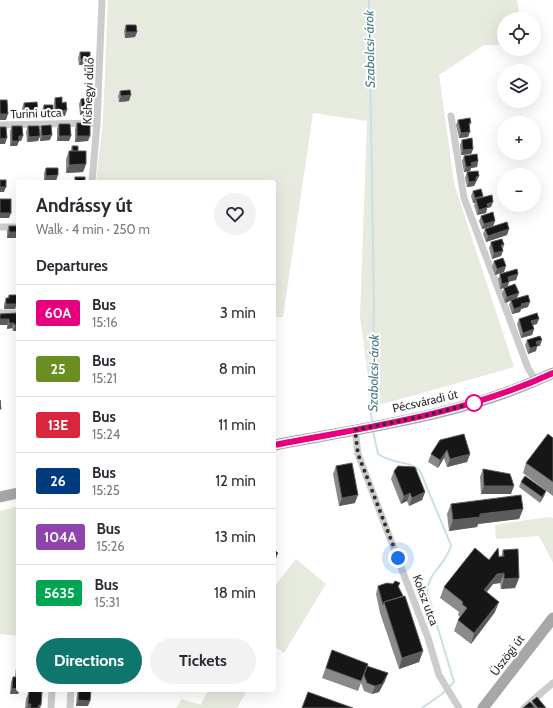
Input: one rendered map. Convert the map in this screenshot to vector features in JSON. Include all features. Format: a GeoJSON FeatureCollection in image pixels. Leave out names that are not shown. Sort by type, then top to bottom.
{"type":"FeatureCollection","features":[{"type":"Feature","properties":{"kind":"main road","name":"Pécsváradi út"},"geometry":{"type":"LineString","coordinates":[[276,445],[424,416],[480,402],[553,373]]}},
{"type":"Feature","properties":{"kind":"main road"},"geometry":{"type":"LineString","coordinates":[[0,497],[16,494]]}},
{"type":"Feature","properties":{"kind":"main road","name":"Üszögi út"},"geometry":{"type":"LineString","coordinates":[[483,708],[553,618]]}},
{"type":"Feature","properties":{"kind":"street","name":"Kishegyi dűlő"},"geometry":{"type":"LineString","coordinates":[[92,180],[97,123],[102,0]]}},
{"type":"Feature","properties":{"kind":"street"},"geometry":{"type":"LineString","coordinates":[[451,116],[464,198],[528,368],[536,381]]}},
{"type":"Feature","properties":{"kind":"street","name":"Turini utca"},"geometry":{"type":"LineString","coordinates":[[0,125],[97,123]]}},
{"type":"Feature","properties":{"kind":"street"},"geometry":{"type":"LineString","coordinates":[[0,227],[16,227]]}},
{"type":"Feature","properties":{"kind":"street"},"geometry":{"type":"LineString","coordinates":[[0,313],[16,313]]}},
{"type":"Feature","properties":{"kind":"street","name":"Koksz utca"},"geometry":{"type":"LineString","coordinates":[[355,430],[358,454],[428,638],[439,675],[459,708]]}},
{"type":"Feature","properties":{"kind":"street"},"geometry":{"type":"LineString","coordinates":[[524,708],[553,683]]}},
{"type":"Feature","properties":{"kind":"street"},"geometry":{"type":"LineString","coordinates":[[51,708],[52,692]]}},
{"type":"Feature","properties":{"kind":"street"},"geometry":{"type":"LineString","coordinates":[[70,708],[71,692]]}},
{"type":"Feature","properties":{"kind":"shaded area"},"geometry":{"type":"Polygon","coordinates":[[[108,0],[517,0],[519,12],[497,12],[497,45],[484,45],[439,75],[454,183],[514,367],[372,407],[360,316],[367,121],[313,113],[283,317],[276,317],[276,180],[96,180],[103,120],[108,0]]]}},
{"type":"Feature","properties":{"kind":"shaded area"},"geometry":{"type":"Polygon","coordinates":[[[16,507],[16,636],[0,634],[0,511],[16,507]]]}},
{"type":"Feature","properties":{"kind":"shaded area"},"geometry":{"type":"Polygon","coordinates":[[[547,517],[553,518],[553,563],[539,536],[496,539],[495,525],[547,517]]]}},
{"type":"Feature","properties":{"kind":"shaded area"},"geometry":{"type":"Polygon","coordinates":[[[296,559],[326,584],[284,653],[276,647],[276,584],[296,559]]]}},
{"type":"Feature","properties":{"kind":"shaded area"},"geometry":{"type":"Polygon","coordinates":[[[207,692],[246,692],[237,708],[176,708],[182,699],[201,705],[207,692]]]}},
{"type":"Feature","properties":{"kind":"building"},"geometry":{"type":"Polygon","coordinates":[[[126,25],[136,25],[137,32],[126,32],[126,25]]]}},
{"type":"Feature","properties":{"kind":"building"},"geometry":{"type":"Polygon","coordinates":[[[80,52],[90,52],[90,59],[81,60],[80,52]]]}},
{"type":"Feature","properties":{"kind":"building"},"geometry":{"type":"Polygon","coordinates":[[[130,90],[131,95],[121,96],[120,91],[130,90]]]}},
{"type":"Feature","properties":{"kind":"building"},"geometry":{"type":"Polygon","coordinates":[[[62,97],[62,103],[66,102],[67,110],[56,111],[55,98],[62,97]]]}},
{"type":"Feature","properties":{"kind":"building"},"geometry":{"type":"Polygon","coordinates":[[[91,98],[92,109],[82,110],[81,99],[91,98]]]}},
{"type":"Feature","properties":{"kind":"building"},"geometry":{"type":"Polygon","coordinates":[[[0,100],[7,100],[8,114],[0,114],[0,100]]]}},
{"type":"Feature","properties":{"kind":"building"},"geometry":{"type":"Polygon","coordinates":[[[37,102],[38,112],[25,113],[24,103],[37,102]]]}},
{"type":"Feature","properties":{"kind":"building"},"geometry":{"type":"Polygon","coordinates":[[[44,105],[53,105],[53,111],[44,111],[44,105]]]}},
{"type":"Feature","properties":{"kind":"building"},"geometry":{"type":"Polygon","coordinates":[[[470,118],[470,132],[461,133],[458,120],[470,118]]]}},
{"type":"Feature","properties":{"kind":"building"},"geometry":{"type":"Polygon","coordinates":[[[77,123],[90,123],[90,136],[77,136],[77,123]]]}},
{"type":"Feature","properties":{"kind":"building"},"geometry":{"type":"Polygon","coordinates":[[[59,124],[70,124],[71,136],[59,136],[59,124]]]}},
{"type":"Feature","properties":{"kind":"building"},"geometry":{"type":"Polygon","coordinates":[[[51,125],[52,135],[42,136],[41,126],[51,125]]]}},
{"type":"Feature","properties":{"kind":"building"},"geometry":{"type":"Polygon","coordinates":[[[12,126],[22,126],[23,136],[19,136],[19,141],[12,141],[12,126]]]}},
{"type":"Feature","properties":{"kind":"building"},"geometry":{"type":"Polygon","coordinates":[[[28,126],[39,126],[40,136],[29,137],[28,126]]]}},
{"type":"Feature","properties":{"kind":"building"},"geometry":{"type":"Polygon","coordinates":[[[0,127],[6,127],[7,138],[0,139],[0,127]]]}},
{"type":"Feature","properties":{"kind":"building"},"geometry":{"type":"Polygon","coordinates":[[[472,138],[473,149],[463,150],[462,140],[472,138]]]}},
{"type":"Feature","properties":{"kind":"building"},"geometry":{"type":"Polygon","coordinates":[[[72,146],[78,146],[78,151],[73,151],[72,146]]]}},
{"type":"Feature","properties":{"kind":"building"},"geometry":{"type":"Polygon","coordinates":[[[69,151],[86,151],[86,164],[69,165],[69,151]]]}},
{"type":"Feature","properties":{"kind":"building"},"geometry":{"type":"Polygon","coordinates":[[[477,154],[478,161],[471,163],[472,166],[466,167],[464,156],[477,154]]]}},
{"type":"Feature","properties":{"kind":"building"},"geometry":{"type":"Polygon","coordinates":[[[46,168],[58,168],[58,175],[46,176],[46,168]]]}},
{"type":"Feature","properties":{"kind":"building"},"geometry":{"type":"Polygon","coordinates":[[[478,171],[479,176],[476,177],[476,181],[469,182],[467,172],[478,171]]]}},
{"type":"Feature","properties":{"kind":"building"},"geometry":{"type":"Polygon","coordinates":[[[75,177],[85,177],[85,180],[75,180],[75,177]]]}},
{"type":"Feature","properties":{"kind":"building"},"geometry":{"type":"Polygon","coordinates":[[[0,180],[6,180],[6,187],[0,187],[0,180]]]}},
{"type":"Feature","properties":{"kind":"building"},"geometry":{"type":"Polygon","coordinates":[[[481,189],[483,196],[475,198],[473,191],[481,189]]]}},
{"type":"Feature","properties":{"kind":"building"},"geometry":{"type":"Polygon","coordinates":[[[492,195],[493,202],[487,204],[488,207],[479,210],[476,199],[492,195]]]}},
{"type":"Feature","properties":{"kind":"building"},"geometry":{"type":"Polygon","coordinates":[[[0,199],[11,199],[11,213],[0,213],[0,199]]]}},
{"type":"Feature","properties":{"kind":"building"},"geometry":{"type":"Polygon","coordinates":[[[493,212],[495,221],[484,224],[481,216],[493,212]]]}},
{"type":"Feature","properties":{"kind":"building"},"geometry":{"type":"Polygon","coordinates":[[[507,222],[509,229],[488,236],[485,229],[507,222]]]}},
{"type":"Feature","properties":{"kind":"building"},"geometry":{"type":"Polygon","coordinates":[[[9,226],[16,226],[16,232],[9,232],[9,226]]]}},
{"type":"Feature","properties":{"kind":"building"},"geometry":{"type":"Polygon","coordinates":[[[502,239],[504,245],[501,245],[503,251],[494,253],[491,242],[502,239]]]}},
{"type":"Feature","properties":{"kind":"building"},"geometry":{"type":"Polygon","coordinates":[[[503,258],[506,266],[497,269],[494,261],[503,258]]]}},
{"type":"Feature","properties":{"kind":"building"},"geometry":{"type":"Polygon","coordinates":[[[517,269],[518,274],[508,277],[509,282],[502,284],[500,274],[517,269]]]}},
{"type":"Feature","properties":{"kind":"building"},"geometry":{"type":"Polygon","coordinates":[[[515,284],[519,293],[507,297],[504,288],[515,284]]]}},
{"type":"Feature","properties":{"kind":"building"},"geometry":{"type":"Polygon","coordinates":[[[9,295],[16,295],[16,304],[6,304],[6,298],[9,298],[9,295]]]}},
{"type":"Feature","properties":{"kind":"building"},"geometry":{"type":"Polygon","coordinates":[[[528,295],[530,302],[521,304],[522,306],[514,309],[511,300],[528,295]]]}},
{"type":"Feature","properties":{"kind":"building"},"geometry":{"type":"Polygon","coordinates":[[[16,313],[16,325],[14,323],[9,323],[9,319],[0,319],[0,314],[16,313]]]}},
{"type":"Feature","properties":{"kind":"building"},"geometry":{"type":"Polygon","coordinates":[[[537,313],[539,319],[531,321],[534,329],[523,333],[519,319],[537,313]]]}},
{"type":"Feature","properties":{"kind":"building"},"geometry":{"type":"Polygon","coordinates":[[[540,336],[542,340],[536,342],[538,346],[530,348],[527,340],[540,336]]]}},
{"type":"Feature","properties":{"kind":"building"},"geometry":{"type":"Polygon","coordinates":[[[464,434],[470,454],[450,459],[447,450],[440,460],[431,454],[440,440],[464,434]]]}},
{"type":"Feature","properties":{"kind":"building"},"geometry":{"type":"Polygon","coordinates":[[[548,434],[553,438],[553,482],[526,463],[548,434]]]}},
{"type":"Feature","properties":{"kind":"building"},"geometry":{"type":"Polygon","coordinates":[[[352,463],[358,495],[342,498],[336,466],[352,463]]]}},
{"type":"Feature","properties":{"kind":"building"},"geometry":{"type":"Polygon","coordinates":[[[398,466],[415,467],[425,492],[412,498],[410,493],[404,496],[394,471],[398,466]]]}},
{"type":"Feature","properties":{"kind":"building"},"geometry":{"type":"Polygon","coordinates":[[[483,469],[510,474],[514,486],[484,486],[483,469]]]}},
{"type":"Feature","properties":{"kind":"building"},"geometry":{"type":"Polygon","coordinates":[[[525,476],[546,491],[542,497],[521,482],[525,476]]]}},
{"type":"Feature","properties":{"kind":"building"},"geometry":{"type":"Polygon","coordinates":[[[521,495],[523,509],[480,514],[480,517],[453,520],[451,504],[521,495]]]}},
{"type":"Feature","properties":{"kind":"building"},"geometry":{"type":"Polygon","coordinates":[[[475,548],[489,560],[498,548],[499,557],[504,556],[503,550],[518,549],[519,578],[504,579],[504,573],[497,574],[484,590],[499,602],[474,633],[458,620],[467,608],[462,604],[463,602],[444,587],[475,548]]]}},
{"type":"Feature","properties":{"kind":"building"},"geometry":{"type":"Polygon","coordinates":[[[395,581],[400,583],[398,586],[403,596],[384,602],[383,605],[378,586],[387,583],[393,584],[395,581]]]}},
{"type":"Feature","properties":{"kind":"building"},"geometry":{"type":"Polygon","coordinates":[[[405,596],[423,651],[402,658],[384,602],[405,596]]]}},
{"type":"Feature","properties":{"kind":"building"},"geometry":{"type":"Polygon","coordinates":[[[332,650],[368,664],[361,681],[326,668],[332,650]]]}},
{"type":"Feature","properties":{"kind":"building"},"geometry":{"type":"Polygon","coordinates":[[[367,666],[388,673],[382,684],[375,686],[367,683],[364,675],[367,666]]]}},
{"type":"Feature","properties":{"kind":"building"},"geometry":{"type":"Polygon","coordinates":[[[13,677],[16,677],[16,689],[12,688],[13,677]]]}},
{"type":"Feature","properties":{"kind":"building"},"geometry":{"type":"Polygon","coordinates":[[[29,692],[42,692],[41,705],[39,705],[38,708],[30,708],[31,704],[28,704],[29,692]]]}},
{"type":"Feature","properties":{"kind":"building"},"geometry":{"type":"Polygon","coordinates":[[[79,692],[91,692],[90,701],[78,700],[79,692]]]}},
{"type":"Feature","properties":{"kind":"building"},"geometry":{"type":"Polygon","coordinates":[[[308,692],[353,708],[302,708],[308,692]]]}},
{"type":"Feature","properties":{"kind":"building"},"geometry":{"type":"Polygon","coordinates":[[[537,697],[546,708],[538,708],[532,701],[537,697]]]}},
{"type":"Feature","properties":{"kind":"building"},"geometry":{"type":"Polygon","coordinates":[[[530,702],[535,708],[523,708],[530,702]]]}},
{"type":"Feature","properties":{"kind":"waterway","name":"Szabolcsi-árok"},"geometry":{"type":"LineString","coordinates":[[369,0],[374,307],[371,411],[372,423]]}},
{"type":"Feature","properties":{"kind":"waterway","name":"Szabolcsi-árok"},"geometry":{"type":"LineString","coordinates":[[373,431],[378,454],[388,459],[411,465],[420,471],[451,545],[446,558],[434,573],[428,585],[427,592],[454,682],[442,694],[422,708]]}},
{"type":"Feature","properties":{"kind":"bus line","name":"60A"},"geometry":{"type":"LineString","coordinates":[[276,445],[424,416],[480,402],[519,388],[553,373]]}},
{"type":"Feature","properties":{"kind":"route"},"geometry":{"type":"LineString","coordinates":[[398,558],[358,454],[355,430],[424,416],[474,403]]}}]}
